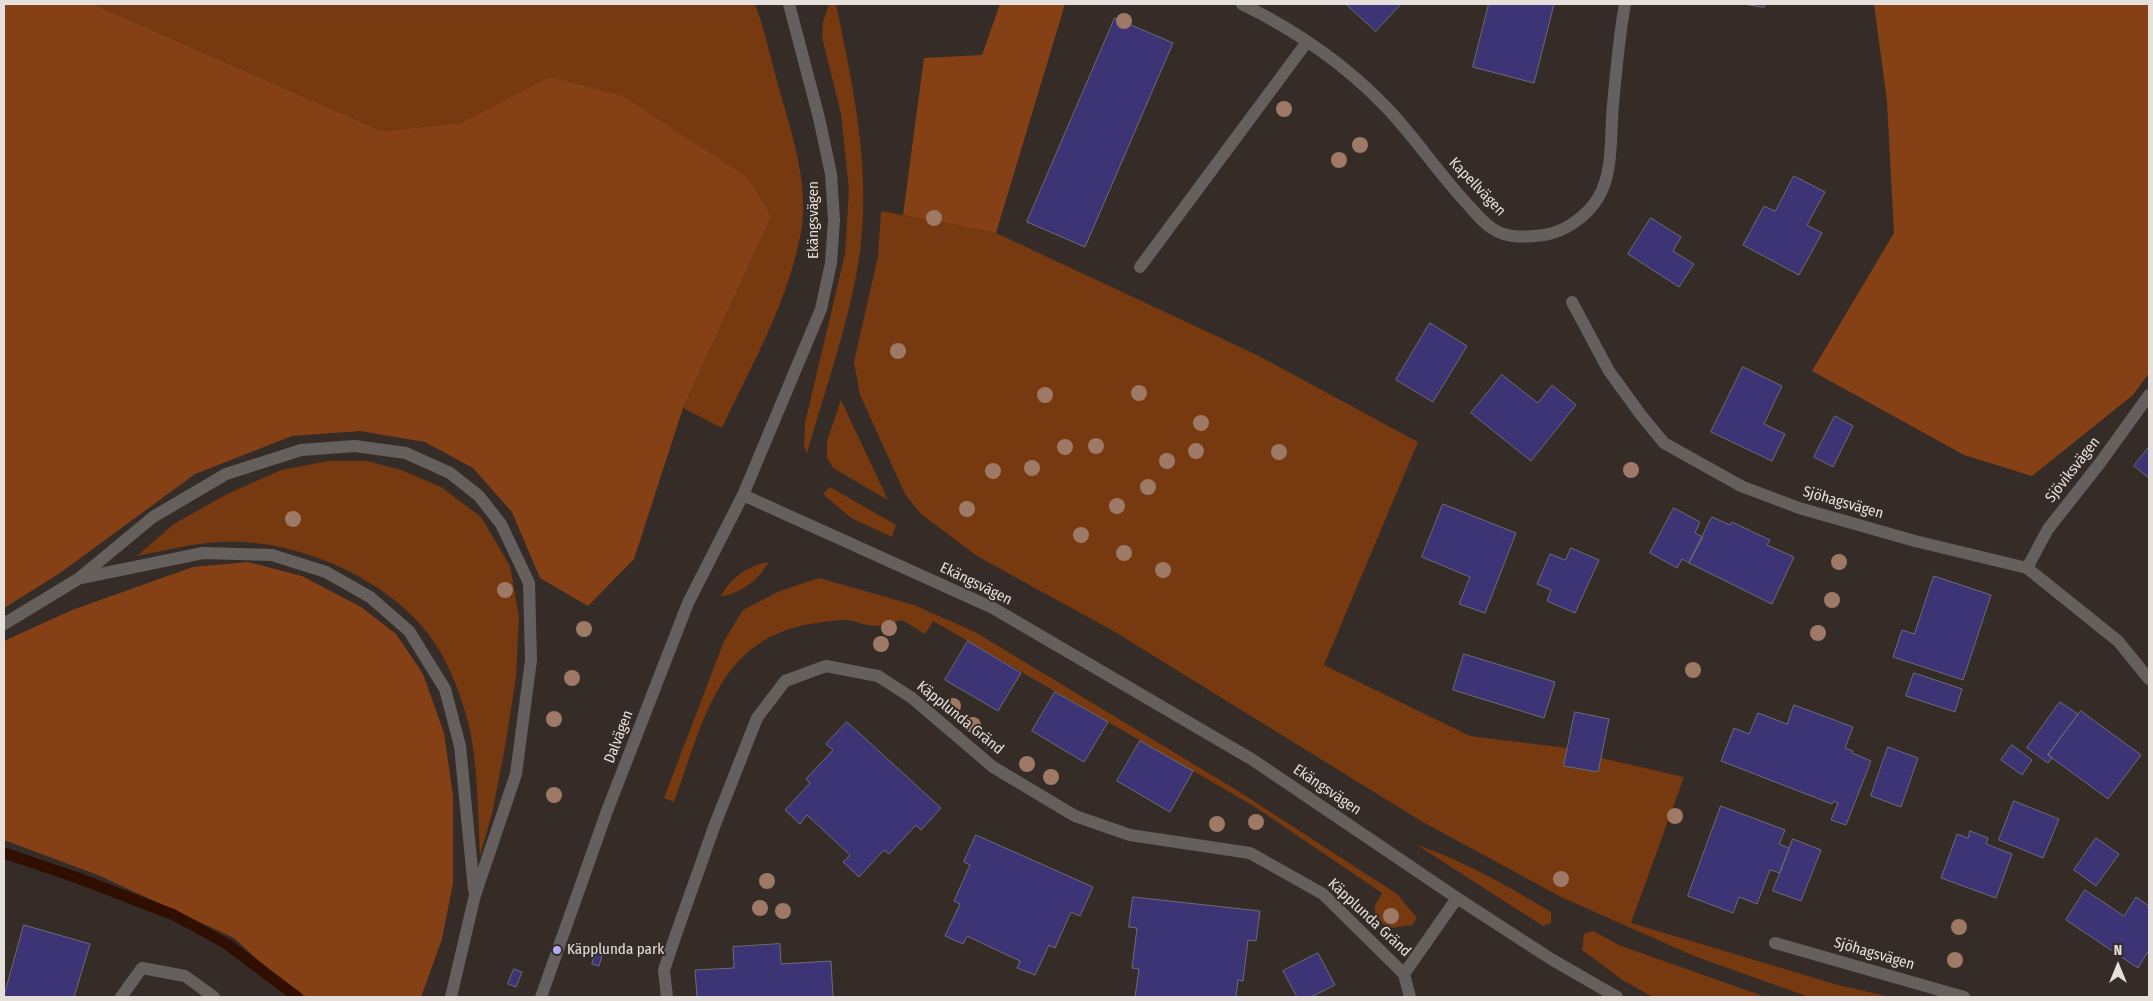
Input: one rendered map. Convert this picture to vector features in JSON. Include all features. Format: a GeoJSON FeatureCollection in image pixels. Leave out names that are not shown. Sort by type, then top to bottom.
{"type":"FeatureCollection","features":[{"type":"Feature","properties":{"kind":"street","name":"Ekängsvägen"},"geometry":{"type":"LineString","coordinates":[[789,4],[819,118],[831,174],[834,220],[831,263],[821,309],[743,495],[993,608],[1253,760],[1457,898],[1551,959],[1617,997]]}},
{"type":"Feature","properties":{"kind":"street","name":"Kapellvägen"},"geometry":{"type":"LineString","coordinates":[[1242,4],[1276,20],[1340,65],[1387,107],[1458,195],[1482,219],[1493,229],[1518,238],[1554,234],[1581,218],[1598,197],[1606,178],[1609,157],[1613,104],[1625,4]]}},
{"type":"Feature","properties":{"kind":"street"},"geometry":{"type":"LineString","coordinates":[[1140,267],[1307,42]]}},
{"type":"Feature","properties":{"kind":"street","name":"Sjöhagsvägen"},"geometry":{"type":"LineString","coordinates":[[1572,302],[1609,371],[1664,443],[1707,469],[1741,486],[1799,508],[1915,541],[2027,568],[2118,641],[2149,679]]}},
{"type":"Feature","properties":{"kind":"street","name":"Sjöviksvägen"},"geometry":{"type":"LineString","coordinates":[[2027,568],[2048,529],[2100,463],[2149,395]]}},
{"type":"Feature","properties":{"kind":"street"},"geometry":{"type":"LineString","coordinates":[[4,624],[78,579],[154,517],[218,479],[300,450],[355,446],[406,453],[450,473],[479,496],[501,524],[529,583],[531,660],[516,774],[475,895],[451,997]]}},
{"type":"Feature","properties":{"kind":"street","name":"Dalvägen"},"geometry":{"type":"LineString","coordinates":[[541,997],[607,811],[688,603],[743,495]]}},
{"type":"Feature","properties":{"kind":"street"},"geometry":{"type":"LineString","coordinates":[[78,579],[203,552],[272,555],[326,572],[370,597],[410,631],[445,689],[460,746],[475,895]]}},
{"type":"Feature","properties":{"kind":"street","name":"Käpplunda Gränd"},"geometry":{"type":"LineString","coordinates":[[667,997],[664,970],[714,827],[757,718],[785,681],[826,666],[878,676],[912,698],[993,767],[1075,816],[1130,834],[1250,853],[1323,894],[1404,974],[1410,997]]}},
{"type":"Feature","properties":{"kind":"street","name":"Käpplunda Gränd"},"geometry":{"type":"LineString","coordinates":[[1404,974],[1457,898]]}},
{"type":"Feature","properties":{"kind":"street","name":"Sjöhagsvägen"},"geometry":{"type":"LineString","coordinates":[[1774,943],[1964,997]]}},
{"type":"Feature","properties":{"kind":"street"},"geometry":{"type":"LineString","coordinates":[[121,997],[142,968],[185,976],[214,997]]}},
{"type":"Feature","properties":{"kind":"shaded area"},"geometry":{"type":"Polygon","coordinates":[[[4,4],[93,4],[382,131],[460,123],[550,77],[623,96],[748,178],[771,217],[683,408],[634,559],[588,606],[540,578],[512,512],[473,468],[425,442],[360,431],[292,436],[195,474],[60,573],[4,608],[4,4]]]}},
{"type":"Feature","properties":{"kind":"shaded area"},"geometry":{"type":"Polygon","coordinates":[[[93,4],[755,4],[765,35],[801,174],[803,191],[802,226],[797,252],[780,304],[758,355],[722,428],[683,408],[771,217],[551,77],[460,123],[382,131],[93,4]]]}},
{"type":"Feature","properties":{"kind":"shaded area"},"geometry":{"type":"Polygon","coordinates":[[[829,4],[836,4],[854,96],[862,158],[863,220],[860,252],[850,302],[807,453],[804,447],[805,423],[845,254],[849,190],[841,114],[822,37],[823,22],[829,4]]]}},
{"type":"Feature","properties":{"kind":"shaded area"},"geometry":{"type":"Polygon","coordinates":[[[1000,4],[1065,4],[996,233],[903,215],[924,58],[982,55],[1000,4]]]}},
{"type":"Feature","properties":{"kind":"shaded area"},"geometry":{"type":"Polygon","coordinates":[[[1874,4],[2149,4],[2149,373],[2133,395],[2032,476],[1964,455],[1812,371],[1894,233],[1887,101],[1874,4]]]}},
{"type":"Feature","properties":{"kind":"shaded area"},"geometry":{"type":"Polygon","coordinates":[[[881,211],[996,233],[1257,355],[1418,442],[1324,665],[1470,736],[1567,748],[1564,766],[1597,772],[1601,758],[1684,777],[1631,923],[1838,985],[1890,997],[1809,997],[1694,956],[1561,897],[1421,821],[1115,632],[977,556],[921,514],[905,494],[860,395],[854,362],[878,256],[881,211]]]}},
{"type":"Feature","properties":{"kind":"shaded area"},"geometry":{"type":"Polygon","coordinates":[[[841,400],[888,500],[833,468],[827,458],[827,441],[841,400]]]}},
{"type":"Feature","properties":{"kind":"shaded area"},"geometry":{"type":"Polygon","coordinates":[[[328,461],[367,461],[401,470],[441,487],[481,517],[510,566],[519,617],[516,677],[492,814],[480,855],[474,757],[469,726],[463,705],[452,674],[436,645],[420,623],[399,604],[351,572],[324,560],[269,545],[215,542],[137,556],[174,524],[227,494],[281,470],[328,461]]]}},
{"type":"Feature","properties":{"kind":"shaded area"},"geometry":{"type":"Polygon","coordinates":[[[830,487],[896,525],[892,537],[851,518],[823,494],[830,487]]]}},
{"type":"Feature","properties":{"kind":"shaded area"},"geometry":{"type":"Polygon","coordinates":[[[248,562],[302,576],[361,607],[396,634],[423,674],[444,733],[453,796],[453,883],[442,939],[421,997],[309,997],[292,991],[234,938],[98,875],[4,840],[4,641],[72,610],[193,567],[248,562]]]}},
{"type":"Feature","properties":{"kind":"shaded area"},"geometry":{"type":"Polygon","coordinates":[[[768,562],[765,568],[749,585],[735,593],[721,596],[730,583],[741,573],[754,566],[768,562]]]}},
{"type":"Feature","properties":{"kind":"shaded area"},"geometry":{"type":"Polygon","coordinates":[[[819,578],[914,605],[975,632],[1238,791],[1397,894],[1417,918],[1412,925],[1391,928],[1382,923],[1375,913],[1375,906],[1382,893],[1252,805],[933,621],[925,634],[902,620],[876,626],[846,620],[816,623],[783,631],[756,646],[735,665],[719,688],[706,714],[674,802],[664,798],[724,641],[743,610],[780,591],[819,578]]]}},
{"type":"Feature","properties":{"kind":"shaded area"},"geometry":{"type":"Polygon","coordinates":[[[1417,845],[1469,866],[1535,902],[1551,912],[1551,923],[1543,926],[1417,845]]]}},
{"type":"Feature","properties":{"kind":"shaded area"},"geometry":{"type":"Polygon","coordinates":[[[1593,931],[1621,946],[1766,997],[1653,997],[1624,981],[1582,950],[1584,934],[1593,931]]]}},
{"type":"Feature","properties":{"kind":"building"},"geometry":{"type":"Polygon","coordinates":[[[1346,4],[1401,4],[1376,31],[1346,4]]]}},
{"type":"Feature","properties":{"kind":"building"},"geometry":{"type":"Polygon","coordinates":[[[1489,4],[1554,4],[1534,83],[1473,67],[1489,4]]]}},
{"type":"Feature","properties":{"kind":"building"},"geometry":{"type":"Polygon","coordinates":[[[1744,4],[1765,4],[1764,7],[1744,4]]]}},
{"type":"Feature","properties":{"kind":"building"},"geometry":{"type":"Polygon","coordinates":[[[1115,18],[1173,43],[1085,247],[1027,222],[1115,18]]]}},
{"type":"Feature","properties":{"kind":"building"},"geometry":{"type":"Polygon","coordinates":[[[1794,176],[1825,192],[1807,225],[1822,233],[1799,275],[1743,245],[1764,206],[1775,211],[1794,176]]]}},
{"type":"Feature","properties":{"kind":"building"},"geometry":{"type":"Polygon","coordinates":[[[1651,218],[1681,237],[1673,251],[1694,264],[1679,287],[1628,254],[1651,218]]]}},
{"type":"Feature","properties":{"kind":"building"},"geometry":{"type":"Polygon","coordinates":[[[1430,323],[1467,346],[1433,402],[1396,380],[1430,323]]]}},
{"type":"Feature","properties":{"kind":"building"},"geometry":{"type":"Polygon","coordinates":[[[1743,367],[1782,386],[1764,424],[1785,434],[1772,461],[1711,432],[1743,367]]]}},
{"type":"Feature","properties":{"kind":"building"},"geometry":{"type":"Polygon","coordinates":[[[1502,375],[1538,403],[1552,385],[1576,405],[1531,461],[1471,413],[1502,375]]]}},
{"type":"Feature","properties":{"kind":"building"},"geometry":{"type":"Polygon","coordinates":[[[1835,416],[1853,426],[1833,467],[1814,457],[1835,416]]]}},
{"type":"Feature","properties":{"kind":"building"},"geometry":{"type":"Polygon","coordinates":[[[2149,447],[2149,478],[2134,466],[2149,447]]]}},
{"type":"Feature","properties":{"kind":"building"},"geometry":{"type":"Polygon","coordinates":[[[1443,504],[1516,533],[1485,613],[1459,604],[1470,577],[1422,557],[1443,504]]]}},
{"type":"Feature","properties":{"kind":"building"},"geometry":{"type":"Polygon","coordinates":[[[1674,508],[1700,522],[1695,533],[1703,537],[1689,563],[1682,559],[1677,568],[1650,553],[1674,508]]]}},
{"type":"Feature","properties":{"kind":"building"},"geometry":{"type":"Polygon","coordinates":[[[1712,517],[1730,525],[1732,522],[1770,540],[1767,545],[1794,557],[1772,604],[1689,563],[1712,517]]]}},
{"type":"Feature","properties":{"kind":"building"},"geometry":{"type":"Polygon","coordinates":[[[1571,548],[1599,560],[1575,613],[1547,601],[1551,590],[1537,584],[1550,554],[1565,560],[1571,548]]]}},
{"type":"Feature","properties":{"kind":"building"},"geometry":{"type":"Polygon","coordinates":[[[1934,576],[1991,595],[1963,680],[1893,657],[1902,630],[1914,634],[1934,576]]]}},
{"type":"Feature","properties":{"kind":"building"},"geometry":{"type":"Polygon","coordinates":[[[968,641],[1021,673],[998,711],[945,680],[968,641]]]}},
{"type":"Feature","properties":{"kind":"building"},"geometry":{"type":"Polygon","coordinates":[[[1464,654],[1555,682],[1544,718],[1453,690],[1464,654]]]}},
{"type":"Feature","properties":{"kind":"building"},"geometry":{"type":"Polygon","coordinates":[[[1914,673],[1962,689],[1955,712],[1906,696],[1914,673]]]}},
{"type":"Feature","properties":{"kind":"building"},"geometry":{"type":"Polygon","coordinates":[[[1055,692],[1108,722],[1084,762],[1032,731],[1055,692]]]}},
{"type":"Feature","properties":{"kind":"building"},"geometry":{"type":"Polygon","coordinates":[[[2060,702],[2078,714],[2048,755],[2052,758],[2048,763],[2027,748],[2060,702]]]}},
{"type":"Feature","properties":{"kind":"building"},"geometry":{"type":"Polygon","coordinates":[[[1794,705],[1853,727],[1845,748],[1871,761],[1846,825],[1831,820],[1838,803],[1834,801],[1832,804],[1721,761],[1734,728],[1749,734],[1758,713],[1787,724],[1794,705]]]}},
{"type":"Feature","properties":{"kind":"building"},"geometry":{"type":"Polygon","coordinates":[[[2081,711],[2141,755],[2108,799],[2048,755],[2081,711]]]}},
{"type":"Feature","properties":{"kind":"building"},"geometry":{"type":"Polygon","coordinates":[[[1575,712],[1609,719],[1598,772],[1564,766],[1575,712]]]}},
{"type":"Feature","properties":{"kind":"building"},"geometry":{"type":"Polygon","coordinates":[[[847,722],[941,808],[921,830],[916,825],[889,854],[884,850],[859,877],[843,862],[850,855],[807,815],[800,824],[785,810],[810,783],[806,779],[833,750],[826,744],[847,722]]]}},
{"type":"Feature","properties":{"kind":"building"},"geometry":{"type":"Polygon","coordinates":[[[1140,741],[1193,771],[1170,812],[1117,781],[1140,741]]]}},
{"type":"Feature","properties":{"kind":"building"},"geometry":{"type":"Polygon","coordinates":[[[2012,745],[2032,760],[2022,775],[2001,760],[2012,745]]]}},
{"type":"Feature","properties":{"kind":"building"},"geometry":{"type":"Polygon","coordinates":[[[1888,747],[1918,758],[1901,807],[1871,796],[1888,747]]]}},
{"type":"Feature","properties":{"kind":"building"},"geometry":{"type":"Polygon","coordinates":[[[2014,801],[2059,819],[2043,858],[1999,840],[2014,801]]]}},
{"type":"Feature","properties":{"kind":"building"},"geometry":{"type":"Polygon","coordinates":[[[1721,806],[1785,830],[1779,844],[1789,848],[1780,873],[1770,870],[1757,904],[1739,897],[1733,913],[1688,896],[1721,806]]]}},
{"type":"Feature","properties":{"kind":"building"},"geometry":{"type":"Polygon","coordinates":[[[1970,831],[1988,838],[1986,844],[2012,854],[1996,898],[1941,878],[1957,834],[1968,838],[1970,831]]]}},
{"type":"Feature","properties":{"kind":"building"},"geometry":{"type":"Polygon","coordinates":[[[976,835],[1093,887],[1080,916],[1071,912],[1055,948],[1049,945],[1035,975],[1017,968],[1020,961],[967,936],[963,944],[945,936],[960,904],[954,901],[970,865],[964,862],[976,835]]]}},
{"type":"Feature","properties":{"kind":"building"},"geometry":{"type":"Polygon","coordinates":[[[2096,838],[2119,854],[2096,886],[2074,870],[2096,838]]]}},
{"type":"Feature","properties":{"kind":"building"},"geometry":{"type":"Polygon","coordinates":[[[1793,839],[1821,850],[1801,901],[1773,891],[1793,839]]]}},
{"type":"Feature","properties":{"kind":"building"},"geometry":{"type":"Polygon","coordinates":[[[2085,890],[2124,916],[2136,897],[2149,906],[2149,950],[2138,968],[2066,920],[2085,890]]]}},
{"type":"Feature","properties":{"kind":"building"},"geometry":{"type":"Polygon","coordinates":[[[1133,897],[1260,911],[1256,941],[1248,940],[1243,981],[1238,980],[1236,997],[1135,997],[1139,969],[1132,968],[1137,928],[1129,927],[1133,897]]]}},
{"type":"Feature","properties":{"kind":"building"},"geometry":{"type":"Polygon","coordinates":[[[24,925],[90,944],[74,997],[4,997],[24,925]]]}},
{"type":"Feature","properties":{"kind":"building"},"geometry":{"type":"Polygon","coordinates":[[[780,944],[781,964],[831,961],[833,997],[697,997],[695,970],[734,968],[733,947],[780,944]]]}},
{"type":"Feature","properties":{"kind":"building"},"geometry":{"type":"Polygon","coordinates":[[[598,947],[604,948],[599,966],[592,964],[598,947]]]}},
{"type":"Feature","properties":{"kind":"building"},"geometry":{"type":"Polygon","coordinates":[[[1318,953],[1335,985],[1311,997],[1297,997],[1283,971],[1318,953]]]}},
{"type":"Feature","properties":{"kind":"building"},"geometry":{"type":"Polygon","coordinates":[[[514,969],[522,972],[516,987],[508,984],[514,969]]]}},
{"type":"Feature","properties":{"kind":"waterway"},"geometry":{"type":"LineString","coordinates":[[4,853],[78,878],[174,915],[227,944],[297,997]]}},
{"type":"Feature","properties":{"kind":"place","name":"Käpplunda park"},"geometry":{"type":"Point","coordinates":[557,950]}}]}
